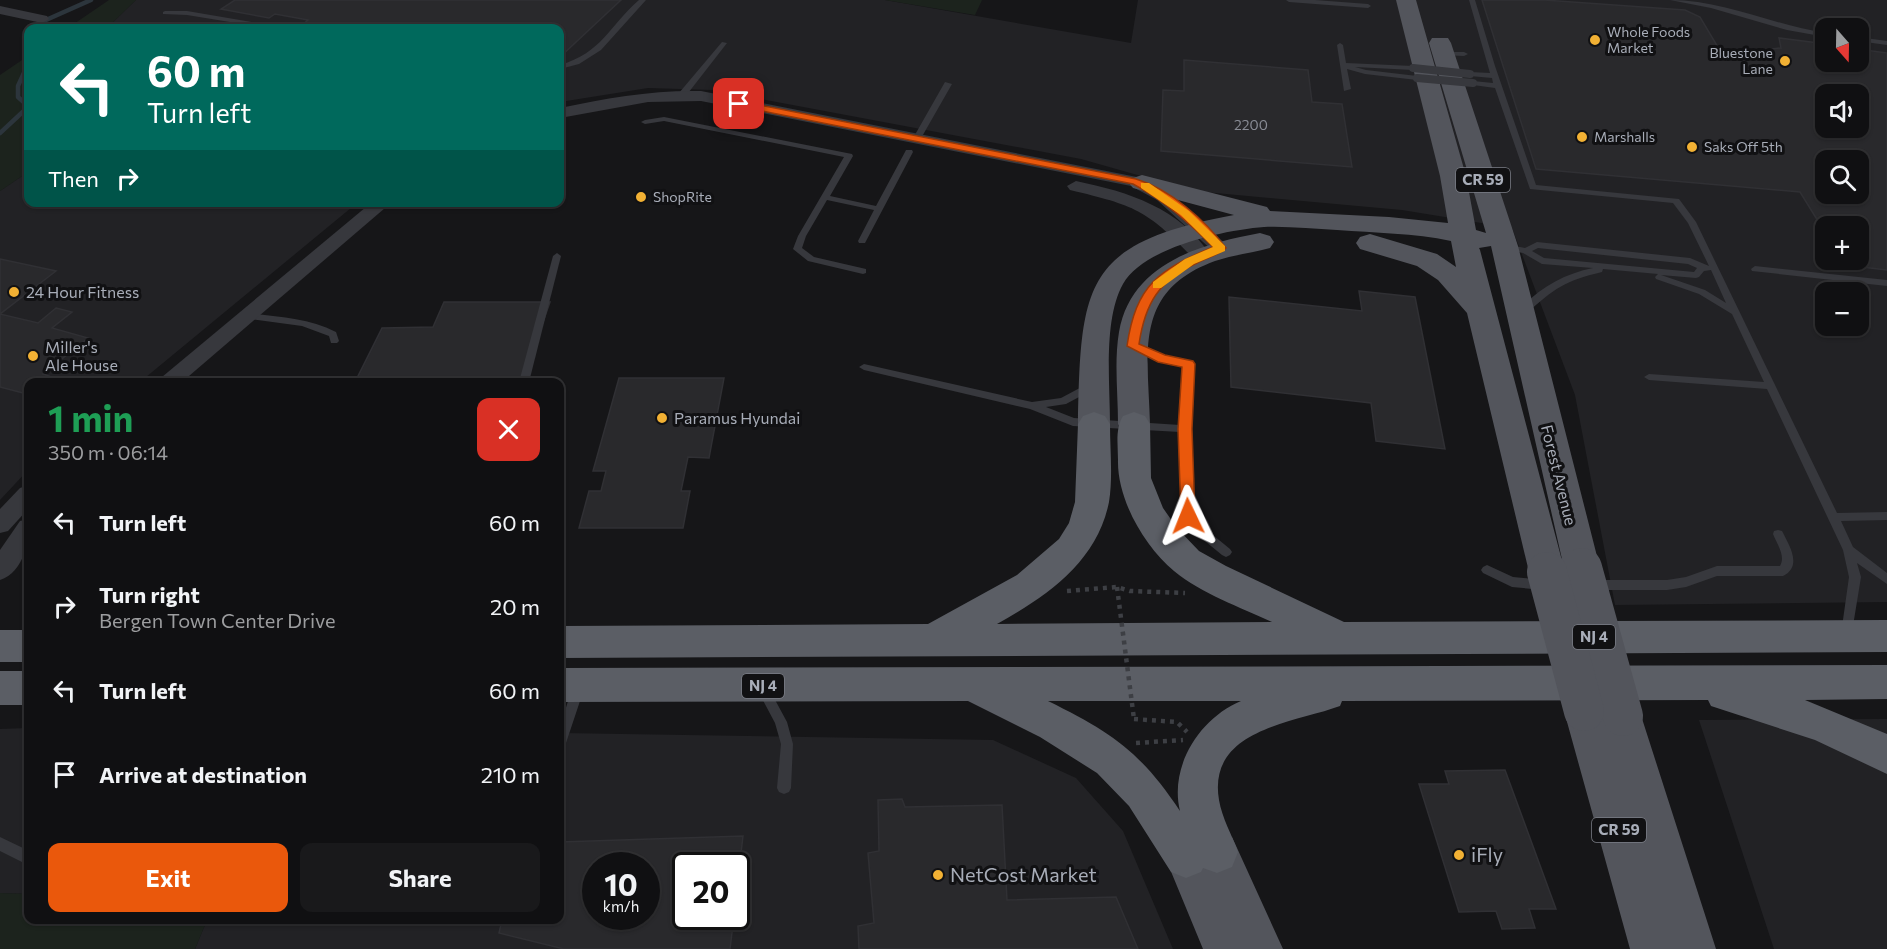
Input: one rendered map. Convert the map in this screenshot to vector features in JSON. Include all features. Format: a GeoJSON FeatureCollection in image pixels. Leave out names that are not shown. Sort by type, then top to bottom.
{"type":"FeatureCollection","features":[{"type":"Feature","properties":{"kind":"highway"},"geometry":{"type":"LineString","coordinates":[[931,641],[1040,580],[1064,557],[1083,532],[1092,504],[1094,424]]}},
{"type":"Feature","properties":{"kind":"highway"},"geometry":{"type":"LineString","coordinates":[[1134,424],[1134,478],[1140,495],[1165,538],[1187,561],[1238,591],[1278,607],[1340,638]]}},
{"type":"Feature","properties":{"kind":"highway","name":"NJ 4"},"geometry":{"type":"LineString","coordinates":[[564,637],[931,641],[1887,636]]}},
{"type":"Feature","properties":{"kind":"highway"},"geometry":{"type":"LineString","coordinates":[[0,646],[24,646]]}},
{"type":"Feature","properties":{"kind":"highway"},"geometry":{"type":"LineString","coordinates":[[966,682],[1070,732],[1106,756],[1130,776],[1201,855]]}},
{"type":"Feature","properties":{"kind":"highway","name":"NJ 4"},"geometry":{"type":"LineString","coordinates":[[569,685],[761,686],[966,682],[1887,682]]}},
{"type":"Feature","properties":{"kind":"highway"},"geometry":{"type":"LineString","coordinates":[[1201,855],[1198,795],[1202,764],[1228,727],[1266,709],[1372,682]]}},
{"type":"Feature","properties":{"kind":"highway"},"geometry":{"type":"LineString","coordinates":[[1680,683],[1788,710],[1865,742],[1887,755]]}},
{"type":"Feature","properties":{"kind":"main road","name":"Forest Avenue"},"geometry":{"type":"LineString","coordinates":[[1406,0],[1435,57],[1515,248],[1521,315],[1567,577]]}},
{"type":"Feature","properties":{"kind":"main road","name":"Forest Avenue"},"geometry":{"type":"LineString","coordinates":[[1434,20],[1435,57],[1464,242],[1480,309],[1567,577],[1604,713],[1653,949]]}},
{"type":"Feature","properties":{"kind":"main road"},"geometry":{"type":"LineString","coordinates":[[1094,424],[1100,307],[1116,273],[1144,253],[1202,242],[1373,234],[1425,212],[1440,201],[1453,176]]}},
{"type":"Feature","properties":{"kind":"main road"},"geometry":{"type":"LineString","coordinates":[[1142,183],[1286,220],[1373,234],[1515,248]]}},
{"type":"Feature","properties":{"kind":"main road"},"geometry":{"type":"LineString","coordinates":[[1134,424],[1133,346],[1137,318],[1145,298],[1202,242],[1258,219],[1286,220]]}},
{"type":"Feature","properties":{"kind":"main road"},"geometry":{"type":"LineString","coordinates":[[1373,234],[1426,260],[1448,274],[1480,309]]}},
{"type":"Feature","properties":{"kind":"main road","name":"Forest Avenue"},"geometry":{"type":"LineString","coordinates":[[1604,713],[1693,949]]}},
{"type":"Feature","properties":{"kind":"main road"},"geometry":{"type":"LineString","coordinates":[[1201,855],[1226,949]]}},
{"type":"Feature","properties":{"kind":"main road"},"geometry":{"type":"LineString","coordinates":[[1201,855],[1260,949]]}},
{"type":"Feature","properties":{"kind":"street"},"geometry":{"type":"LineString","coordinates":[[0,10],[42,19]]}},
{"type":"Feature","properties":{"kind":"street"},"geometry":{"type":"LineString","coordinates":[[564,112],[630,100],[682,95],[851,125],[913,146],[1106,192],[1144,206],[1202,242]]}},
{"type":"Feature","properties":{"kind":"street"},"geometry":{"type":"LineString","coordinates":[[630,100],[654,102],[1142,183],[1163,196],[1202,242]]}},
{"type":"Feature","properties":{"kind":"street"},"geometry":{"type":"LineString","coordinates":[[174,378],[377,207]]}},
{"type":"Feature","properties":{"kind":"street"},"geometry":{"type":"LineString","coordinates":[[0,524],[24,498]]}},
{"type":"Feature","properties":{"kind":"street"},"geometry":{"type":"LineString","coordinates":[[0,570],[24,534]]}},
{"type":"Feature","properties":{"kind":"lane"},"geometry":{"type":"LineString","coordinates":[[564,66],[584,59],[605,45],[618,23],[643,0]]}},
{"type":"Feature","properties":{"kind":"lane"},"geometry":{"type":"LineString","coordinates":[[1289,0],[1368,6]]}},
{"type":"Feature","properties":{"kind":"lane"},"geometry":{"type":"LineString","coordinates":[[1472,0],[1497,86],[1533,187],[1676,201],[1692,222],[1849,550],[1855,577],[1847,636]]}},
{"type":"Feature","properties":{"kind":"lane"},"geometry":{"type":"LineString","coordinates":[[1673,0],[1709,4],[1784,28],[1815,33]]}},
{"type":"Feature","properties":{"kind":"lane"},"geometry":{"type":"LineString","coordinates":[[165,13],[187,13],[252,24]]}},
{"type":"Feature","properties":{"kind":"lane"},"geometry":{"type":"LineString","coordinates":[[1869,41],[1887,43]]}},
{"type":"Feature","properties":{"kind":"lane"},"geometry":{"type":"LineString","coordinates":[[682,95],[724,44]]}},
{"type":"Feature","properties":{"kind":"lane"},"geometry":{"type":"LineString","coordinates":[[1340,45],[1347,89]]}},
{"type":"Feature","properties":{"kind":"lane"},"geometry":{"type":"LineString","coordinates":[[1343,65],[1435,57],[1470,74],[1494,76]]}},
{"type":"Feature","properties":{"kind":"lane"},"geometry":{"type":"LineString","coordinates":[[1343,65],[1365,72],[1497,86]]}},
{"type":"Feature","properties":{"kind":"lane"},"geometry":{"type":"LineString","coordinates":[[862,241],[948,84]]}},
{"type":"Feature","properties":{"kind":"lane"},"geometry":{"type":"LineString","coordinates":[[645,122],[656,118],[664,119],[849,156],[802,236],[797,249],[811,259],[863,272]]}},
{"type":"Feature","properties":{"kind":"lane"},"geometry":{"type":"LineString","coordinates":[[824,197],[879,209]]}},
{"type":"Feature","properties":{"kind":"lane"},"geometry":{"type":"LineString","coordinates":[[1515,248],[1537,245],[1690,261],[1702,268],[1715,269]]}},
{"type":"Feature","properties":{"kind":"lane"},"geometry":{"type":"LineString","coordinates":[[1515,248],[1542,261],[1696,275],[1702,268]]}},
{"type":"Feature","properties":{"kind":"lane"},"geometry":{"type":"LineString","coordinates":[[525,378],[557,256]]}},
{"type":"Feature","properties":{"kind":"lane"},"geometry":{"type":"LineString","coordinates":[[1521,315],[1551,286],[1571,275],[1612,268]]}},
{"type":"Feature","properties":{"kind":"lane"},"geometry":{"type":"LineString","coordinates":[[1755,268],[1887,283]]}},
{"type":"Feature","properties":{"kind":"lane"},"geometry":{"type":"LineString","coordinates":[[1632,270],[1702,292],[1736,314]]}},
{"type":"Feature","properties":{"kind":"lane"},"geometry":{"type":"LineString","coordinates":[[247,316],[298,323],[326,331],[333,334],[334,341]]}},
{"type":"Feature","properties":{"kind":"lane"},"geometry":{"type":"LineString","coordinates":[[1133,346],[1162,359],[1188,364],[1185,429],[1188,516],[1193,525],[1226,552]]}},
{"type":"Feature","properties":{"kind":"lane"},"geometry":{"type":"LineString","coordinates":[[864,367],[1032,406],[1073,422],[1134,424],[1185,429]]}},
{"type":"Feature","properties":{"kind":"lane"},"geometry":{"type":"LineString","coordinates":[[1649,377],[1770,386]]}},
{"type":"Feature","properties":{"kind":"lane"},"geometry":{"type":"LineString","coordinates":[[1032,406],[1063,401],[1095,384]]}},
{"type":"Feature","properties":{"kind":"lane"},"geometry":{"type":"LineString","coordinates":[[1834,517],[1887,516]]}},
{"type":"Feature","properties":{"kind":"lane"},"geometry":{"type":"LineString","coordinates":[[1487,570],[1512,582],[1528,585],[1567,577],[1667,585],[1686,582],[1717,572],[1782,571],[1788,565],[1788,556],[1778,534]]}},
{"type":"Feature","properties":{"kind":"lane"},"geometry":{"type":"LineString","coordinates":[[1849,550],[1887,579]]}},
{"type":"Feature","properties":{"kind":"lane"},"geometry":{"type":"LineString","coordinates":[[564,717],[569,685]]}},
{"type":"Feature","properties":{"kind":"lane"},"geometry":{"type":"LineString","coordinates":[[761,686],[781,722],[787,744],[784,788]]}},
{"type":"Feature","properties":{"kind":"lane"},"geometry":{"type":"LineString","coordinates":[[0,844],[24,855]]}},
{"type":"Feature","properties":{"kind":"path"},"geometry":{"type":"LineString","coordinates":[[1069,591],[1117,587],[1130,591],[1187,593]]}},
{"type":"Feature","properties":{"kind":"path"},"geometry":{"type":"LineString","coordinates":[[1117,587],[1134,719],[1177,722]]}},
{"type":"Feature","properties":{"kind":"path"},"geometry":{"type":"LineString","coordinates":[[1131,743],[1194,739]]}},
{"type":"Feature","properties":{"kind":"shaded area"},"geometry":{"type":"Polygon","coordinates":[[[109,0],[136,0],[111,24],[74,24],[109,0]]]}},
{"type":"Feature","properties":{"kind":"shaded area"},"geometry":{"type":"Polygon","coordinates":[[[136,0],[885,0],[1131,43],[1138,0],[1887,0],[1887,602],[1615,605],[1575,395],[1512,228],[1402,210],[1194,191],[1081,159],[712,90],[648,88],[564,101],[564,24],[111,24],[136,0]]]}},
{"type":"Feature","properties":{"kind":"shaded area"},"geometry":{"type":"Polygon","coordinates":[[[885,0],[982,0],[975,15],[885,0]]]}},
{"type":"Feature","properties":{"kind":"shaded area"},"geometry":{"type":"Polygon","coordinates":[[[24,59],[24,175],[0,191],[0,75],[24,59]]]}},
{"type":"Feature","properties":{"kind":"shaded area"},"geometry":{"type":"Polygon","coordinates":[[[24,175],[24,207],[352,207],[145,378],[24,378],[24,474],[0,500],[0,191],[24,175]]]}},
{"type":"Feature","properties":{"kind":"shaded area"},"geometry":{"type":"Polygon","coordinates":[[[1887,719],[1887,949],[1774,949],[1699,720],[1887,719]]]}},
{"type":"Feature","properties":{"kind":"shaded area"},"geometry":{"type":"Polygon","coordinates":[[[24,728],[24,894],[0,893],[0,729],[24,728]]]}},
{"type":"Feature","properties":{"kind":"shaded area"},"geometry":{"type":"Polygon","coordinates":[[[564,733],[993,740],[1076,778],[1123,831],[1173,949],[195,949],[205,924],[564,924],[564,733]]]}},
{"type":"Feature","properties":{"kind":"shaded area"},"geometry":{"type":"Polygon","coordinates":[[[0,893],[24,894],[24,924],[205,924],[195,949],[0,949],[0,893]]]}},
{"type":"Feature","properties":{"kind":"building"},"geometry":{"type":"Polygon","coordinates":[[[235,0],[621,0],[564,53],[564,24],[303,24],[308,20],[275,14],[269,18],[221,9],[235,0]]]}},
{"type":"Feature","properties":{"kind":"building"},"geometry":{"type":"Polygon","coordinates":[[[1482,0],[1544,0],[1685,10],[1700,17],[1722,54],[1772,58],[1762,50],[1781,48],[1779,38],[1815,43],[1815,72],[1869,72],[1869,51],[1887,53],[1887,270],[1869,268],[1869,216],[1815,216],[1800,192],[1536,169],[1482,0]]]}},
{"type":"Feature","properties":{"kind":"building"},"geometry":{"type":"Polygon","coordinates":[[[1184,60],[1308,70],[1312,102],[1342,104],[1352,167],[1161,151],[1163,90],[1184,91],[1184,60]]]}},
{"type":"Feature","properties":{"kind":"building","name":"24 Hour Fitness"},"geometry":{"type":"Polygon","coordinates":[[[0,259],[56,271],[0,314],[0,259]]]}},
{"type":"Feature","properties":{"kind":"building"},"geometry":{"type":"Polygon","coordinates":[[[1359,291],[1415,297],[1445,449],[1376,441],[1371,403],[1231,387],[1229,297],[1362,311],[1359,291]]]}},
{"type":"Feature","properties":{"kind":"building"},"geometry":{"type":"Polygon","coordinates":[[[444,302],[550,302],[523,378],[357,378],[382,328],[433,327],[444,302]]]}},
{"type":"Feature","properties":{"kind":"building","name":"Miller's Ale House"},"geometry":{"type":"Polygon","coordinates":[[[56,308],[72,312],[52,328],[88,338],[43,374],[49,376],[46,378],[24,378],[24,393],[0,387],[0,314],[38,323],[56,308]]]}},
{"type":"Feature","properties":{"kind":"building","name":"Paramus Hyundai"},"geometry":{"type":"Polygon","coordinates":[[[619,378],[724,378],[709,458],[688,457],[681,491],[690,491],[683,528],[579,528],[589,491],[601,491],[606,471],[593,471],[619,378]]]}},
{"type":"Feature","properties":{"kind":"building"},"geometry":{"type":"Polygon","coordinates":[[[1505,770],[1556,909],[1529,909],[1535,928],[1502,929],[1496,911],[1459,912],[1419,784],[1449,784],[1445,771],[1505,770]]]}},
{"type":"Feature","properties":{"kind":"building","name":"NetCost Market"},"geometry":{"type":"Polygon","coordinates":[[[902,799],[905,807],[1002,805],[1007,900],[1116,897],[1138,949],[859,949],[858,926],[874,923],[868,853],[879,851],[878,800],[902,799]]]}},
{"type":"Feature","properties":{"kind":"building"},"geometry":{"type":"Polygon","coordinates":[[[743,836],[741,852],[672,852],[672,930],[732,930],[730,949],[564,949],[499,933],[501,924],[564,924],[564,842],[743,836]]]}},
{"type":"Feature","properties":{"kind":"waterway"},"geometry":{"type":"LineString","coordinates":[[37,24],[91,0]]}},
{"type":"Feature","properties":{"kind":"waterway"},"geometry":{"type":"LineString","coordinates":[[24,73],[18,86],[18,97],[24,102]]}},
{"type":"Feature","properties":{"kind":"waterway"},"geometry":{"type":"LineString","coordinates":[[0,133],[24,111]]}},
{"type":"Feature","properties":{"kind":"slow traffic"},"geometry":{"type":"LineString","coordinates":[[1145,185],[1185,213],[1221,248],[1190,261],[1157,285]]}},
{"type":"Feature","properties":{"kind":"place","name":"Whole Foods Market"},"geometry":{"type":"Point","coordinates":[1595,40]}},
{"type":"Feature","properties":{"kind":"place","name":"Bluestone Lane"},"geometry":{"type":"Point","coordinates":[1785,61]}},
{"type":"Feature","properties":{"kind":"place","name":"Marshalls"},"geometry":{"type":"Point","coordinates":[1582,137]}},
{"type":"Feature","properties":{"kind":"place","name":"Saks Off 5th"},"geometry":{"type":"Point","coordinates":[1692,147]}},
{"type":"Feature","properties":{"kind":"place","name":"ShopRite"},"geometry":{"type":"Point","coordinates":[641,197]}},
{"type":"Feature","properties":{"kind":"place","name":"24 Hour Fitness"},"geometry":{"type":"Point","coordinates":[14,292]}},
{"type":"Feature","properties":{"kind":"place","name":"Miller's Ale House"},"geometry":{"type":"Point","coordinates":[33,356]}},
{"type":"Feature","properties":{"kind":"place","name":"Paramus Hyundai"},"geometry":{"type":"Point","coordinates":[662,418]}},
{"type":"Feature","properties":{"kind":"place","name":"iFly"},"geometry":{"type":"Point","coordinates":[1459,855]}},
{"type":"Feature","properties":{"kind":"place","name":"NetCost Market"},"geometry":{"type":"Point","coordinates":[938,875]}},
{"type":"Feature","properties":{"kind":"route"},"geometry":{"type":"LineString","coordinates":[[739,104],[1142,183],[1185,213],[1221,248],[1190,261],[1161,280],[1145,298],[1137,318],[1133,346],[1162,359],[1188,364],[1185,429],[1188,516]]}}]}
